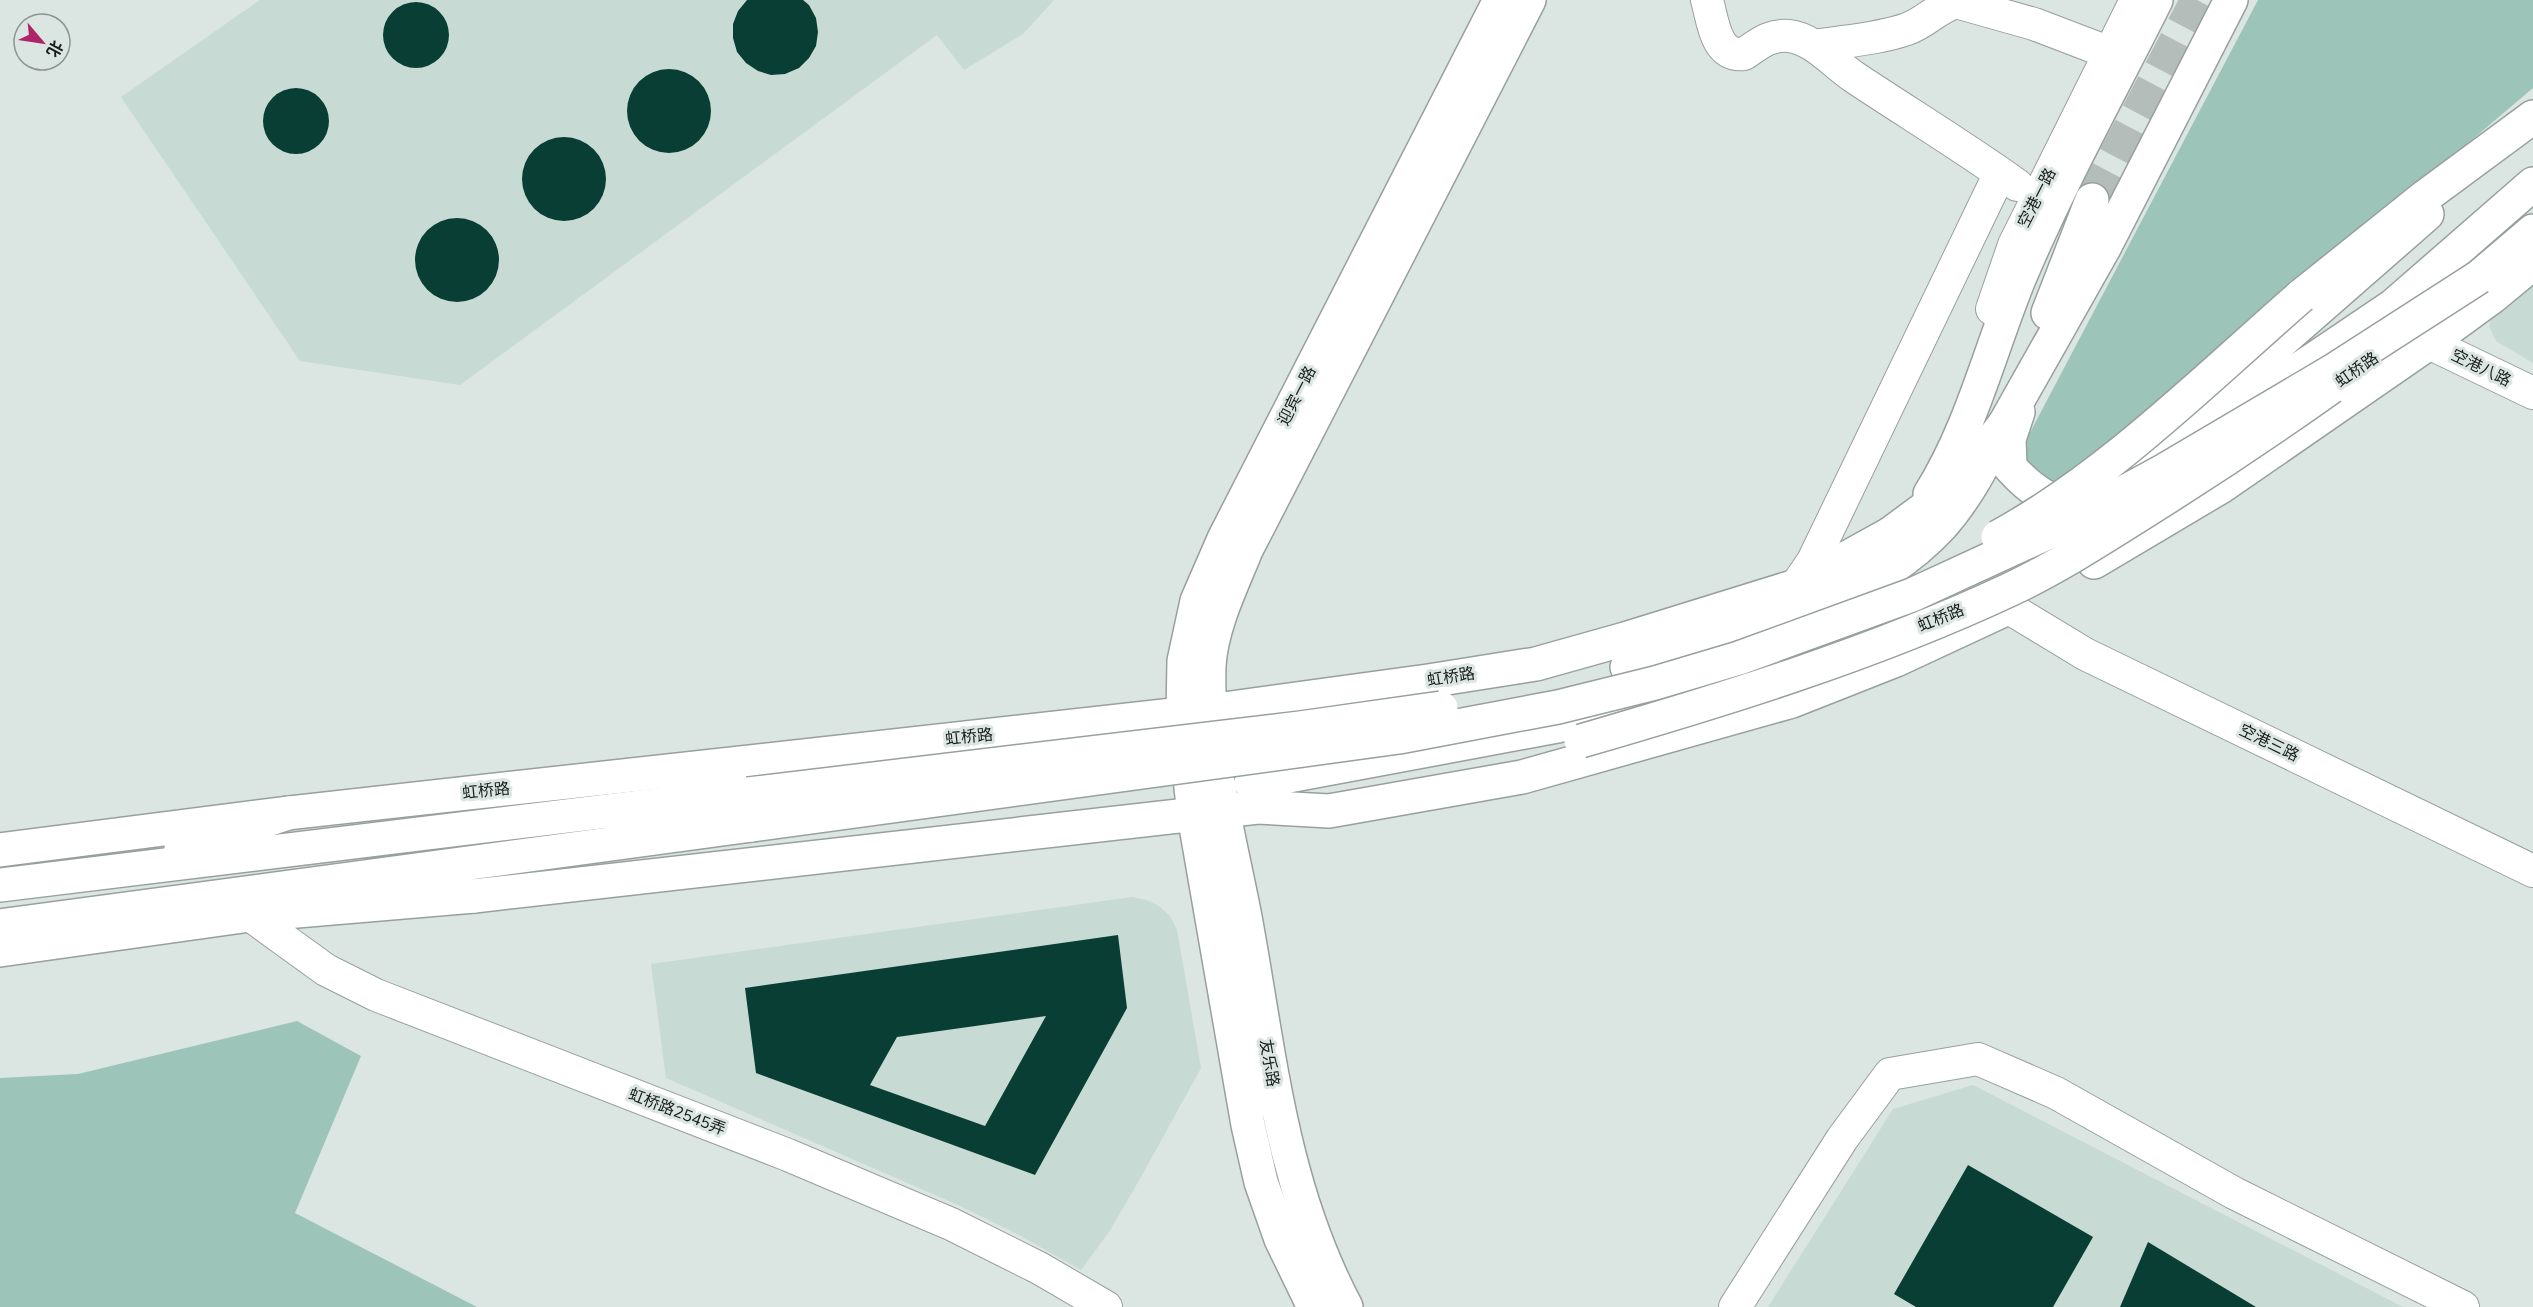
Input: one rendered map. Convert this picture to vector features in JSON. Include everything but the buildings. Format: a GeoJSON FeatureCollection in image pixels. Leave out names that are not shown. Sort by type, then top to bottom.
{"type":"FeatureCollection","features":[{"type":"Feature","properties":{"kind":"main road","name":"迎宾一路"},"geometry":{"type":"LineString","coordinates":[[1209,813],[1196,712],[1184,661],[1195,611],[1224,539],[1500,0]]}},
{"type":"Feature","properties":{"kind":"main road","name":"迎宾一路"},"geometry":{"type":"LineString","coordinates":[[1196,712],[1222,609],[1246,550],[1529,0]]}},
{"type":"Feature","properties":{"kind":"main road","name":"虹桥路"},"geometry":{"type":"LineString","coordinates":[[1900,526],[1928,496],[1944,473],[2020,279],[2046,220],[2156,0]]}},
{"type":"Feature","properties":{"kind":"main road","name":"虹桥路"},"geometry":{"type":"LineString","coordinates":[[0,849],[288,813],[1196,712],[1536,664],[1796,586],[1900,526],[1940,497],[1968,471],[2004,425],[2104,248],[2231,0]]}},
{"type":"Feature","properties":{"kind":"main road"},"geometry":{"type":"LineString","coordinates":[[2031,377],[2009,439],[2010,467],[2027,486],[2048,498],[2072,505],[2117,490],[2260,360],[2533,119]]}},
{"type":"Feature","properties":{"kind":"main road"},"geometry":{"type":"LineString","coordinates":[[1824,627],[1994,539],[2071,491],[2122,452],[2301,296],[2427,196],[2533,119]]}},
{"type":"Feature","properties":{"kind":"main road"},"geometry":{"type":"LineString","coordinates":[[1255,795],[1557,726],[1692,689],[1838,636],[2003,565],[2393,306],[2533,184]]}},
{"type":"Feature","properties":{"kind":"main road"},"geometry":{"type":"LineString","coordinates":[[2429,343],[2493,241],[2533,193]]}},
{"type":"Feature","properties":{"kind":"main road"},"geometry":{"type":"LineString","coordinates":[[0,926],[269,890],[750,809],[1426,710],[1547,688],[1737,637],[1828,603],[1886,573],[1944,524],[1966,492],[2004,425],[2092,201],[2034,295],[1971,407]]}},
{"type":"Feature","properties":{"kind":"main road","name":"虹桥路"},"geometry":{"type":"LineString","coordinates":[[0,950],[250,915],[474,896],[1209,813],[1255,795],[1325,789],[1491,762],[1581,741],[1782,679],[1930,623],[2010,589],[2096,543],[2224,461],[2419,327],[2533,231]]}},
{"type":"Feature","properties":{"kind":"main road","name":"虹桥路"},"geometry":{"type":"LineString","coordinates":[[1255,795],[1329,811],[1522,777],[1792,701],[1896,660],[2009,608],[2073,574],[2222,486],[2429,343],[2492,297],[2533,263]]}},
{"type":"Feature","properties":{"kind":"main road"},"geometry":{"type":"LineString","coordinates":[[0,885],[114,871],[750,809],[1399,737],[1558,707],[1655,684],[1738,658],[1912,595],[2062,526],[2165,470],[2336,369],[2479,276]]}},
{"type":"Feature","properties":{"kind":"main road"},"geometry":{"type":"LineString","coordinates":[[1737,637],[1800,604],[1848,573],[1900,526]]}},
{"type":"Feature","properties":{"kind":"main road"},"geometry":{"type":"LineString","coordinates":[[114,871],[288,813]]}},
{"type":"Feature","properties":{"kind":"main road","name":"友乐路"},"geometry":{"type":"LineString","coordinates":[[1209,813],[1246,1115],[1261,1182],[1281,1239],[1314,1307]]}},
{"type":"Feature","properties":{"kind":"main road","name":"友乐路"},"geometry":{"type":"LineString","coordinates":[[1209,813],[1245,917],[1274,1094],[1292,1174],[1309,1228],[1346,1307]]}},
{"type":"Feature","properties":{"kind":"main road"},"geometry":{"type":"LineString","coordinates":[[269,890],[474,896]]}},
{"type":"Feature","properties":{"kind":"street"},"geometry":{"type":"LineString","coordinates":[[1707,0],[1716,35],[1722,46],[1730,52],[1744,54],[1773,35],[1791,36],[1815,46],[1852,76],[2000,172],[2037,199]]}},
{"type":"Feature","properties":{"kind":"street","name":"空港一路"},"geometry":{"type":"LineString","coordinates":[[1971,407],[1985,329],[2014,245],[2136,0]]}},
{"type":"Feature","properties":{"kind":"street"},"geometry":{"type":"LineString","coordinates":[[1815,46],[1905,30],[1922,23],[1948,4],[1956,2],[2034,24],[2110,53]]}},
{"type":"Feature","properties":{"kind":"street"},"geometry":{"type":"LineString","coordinates":[[1796,586],[1813,561],[2000,172]]}},
{"type":"Feature","properties":{"kind":"street","name":"空港八路"},"geometry":{"type":"LineString","coordinates":[[2429,343],[2533,393]]}},
{"type":"Feature","properties":{"kind":"street","name":"空港三路"},"geometry":{"type":"LineString","coordinates":[[2009,608],[2085,654],[2533,871]]}},
{"type":"Feature","properties":{"kind":"street","name":"虹桥路2545弄"},"geometry":{"type":"LineString","coordinates":[[250,915],[326,970],[376,995],[788,1155],[951,1224],[1039,1268],[1106,1307]]}},
{"type":"Feature","properties":{"kind":"street"},"geometry":{"type":"LineString","coordinates":[[1735,1307],[1842,1139],[1890,1074],[1978,1059],[2056,1093],[2234,1193],[2463,1307]]}},
{"type":"Feature","properties":{"kind":"shaded area"},"geometry":{"type":"Polygon","coordinates":[[[260,0],[1054,0],[1023,34],[964,70],[937,35],[460,385],[300,361],[121,97],[260,0]]]}},
{"type":"Feature","properties":{"kind":"shaded area"},"geometry":{"type":"Polygon","coordinates":[[[2533,269],[2533,363],[2496,341],[2489,326],[2494,311],[2533,269]]]}},
{"type":"Feature","properties":{"kind":"shaded area"},"geometry":{"type":"Polygon","coordinates":[[[1132,897],[1159,906],[1170,916],[1177,930],[1201,1068],[1109,1232],[1081,1270],[1019,1235],[958,1205],[666,1078],[651,964],[1132,897]]]}},
{"type":"Feature","properties":{"kind":"shaded area"},"geometry":{"type":"Polygon","coordinates":[[[1973,1085],[2403,1307],[1768,1307],[1893,1109],[1973,1085]]]}},
{"type":"Feature","properties":{"kind":"green space"},"geometry":{"type":"Polygon","coordinates":[[[2258,0],[2533,0],[2533,88],[2062,487],[2014,463],[2258,0]]]}},
{"type":"Feature","properties":{"kind":"green space"},"geometry":{"type":"Polygon","coordinates":[[[297,1021],[361,1056],[295,1213],[477,1307],[0,1307],[0,1078],[78,1074],[297,1021]]]}},
{"type":"Feature","properties":{"kind":"tunnel"},"geometry":{"type":"LineString","coordinates":[[2092,200],[2197,0]]}}]}
